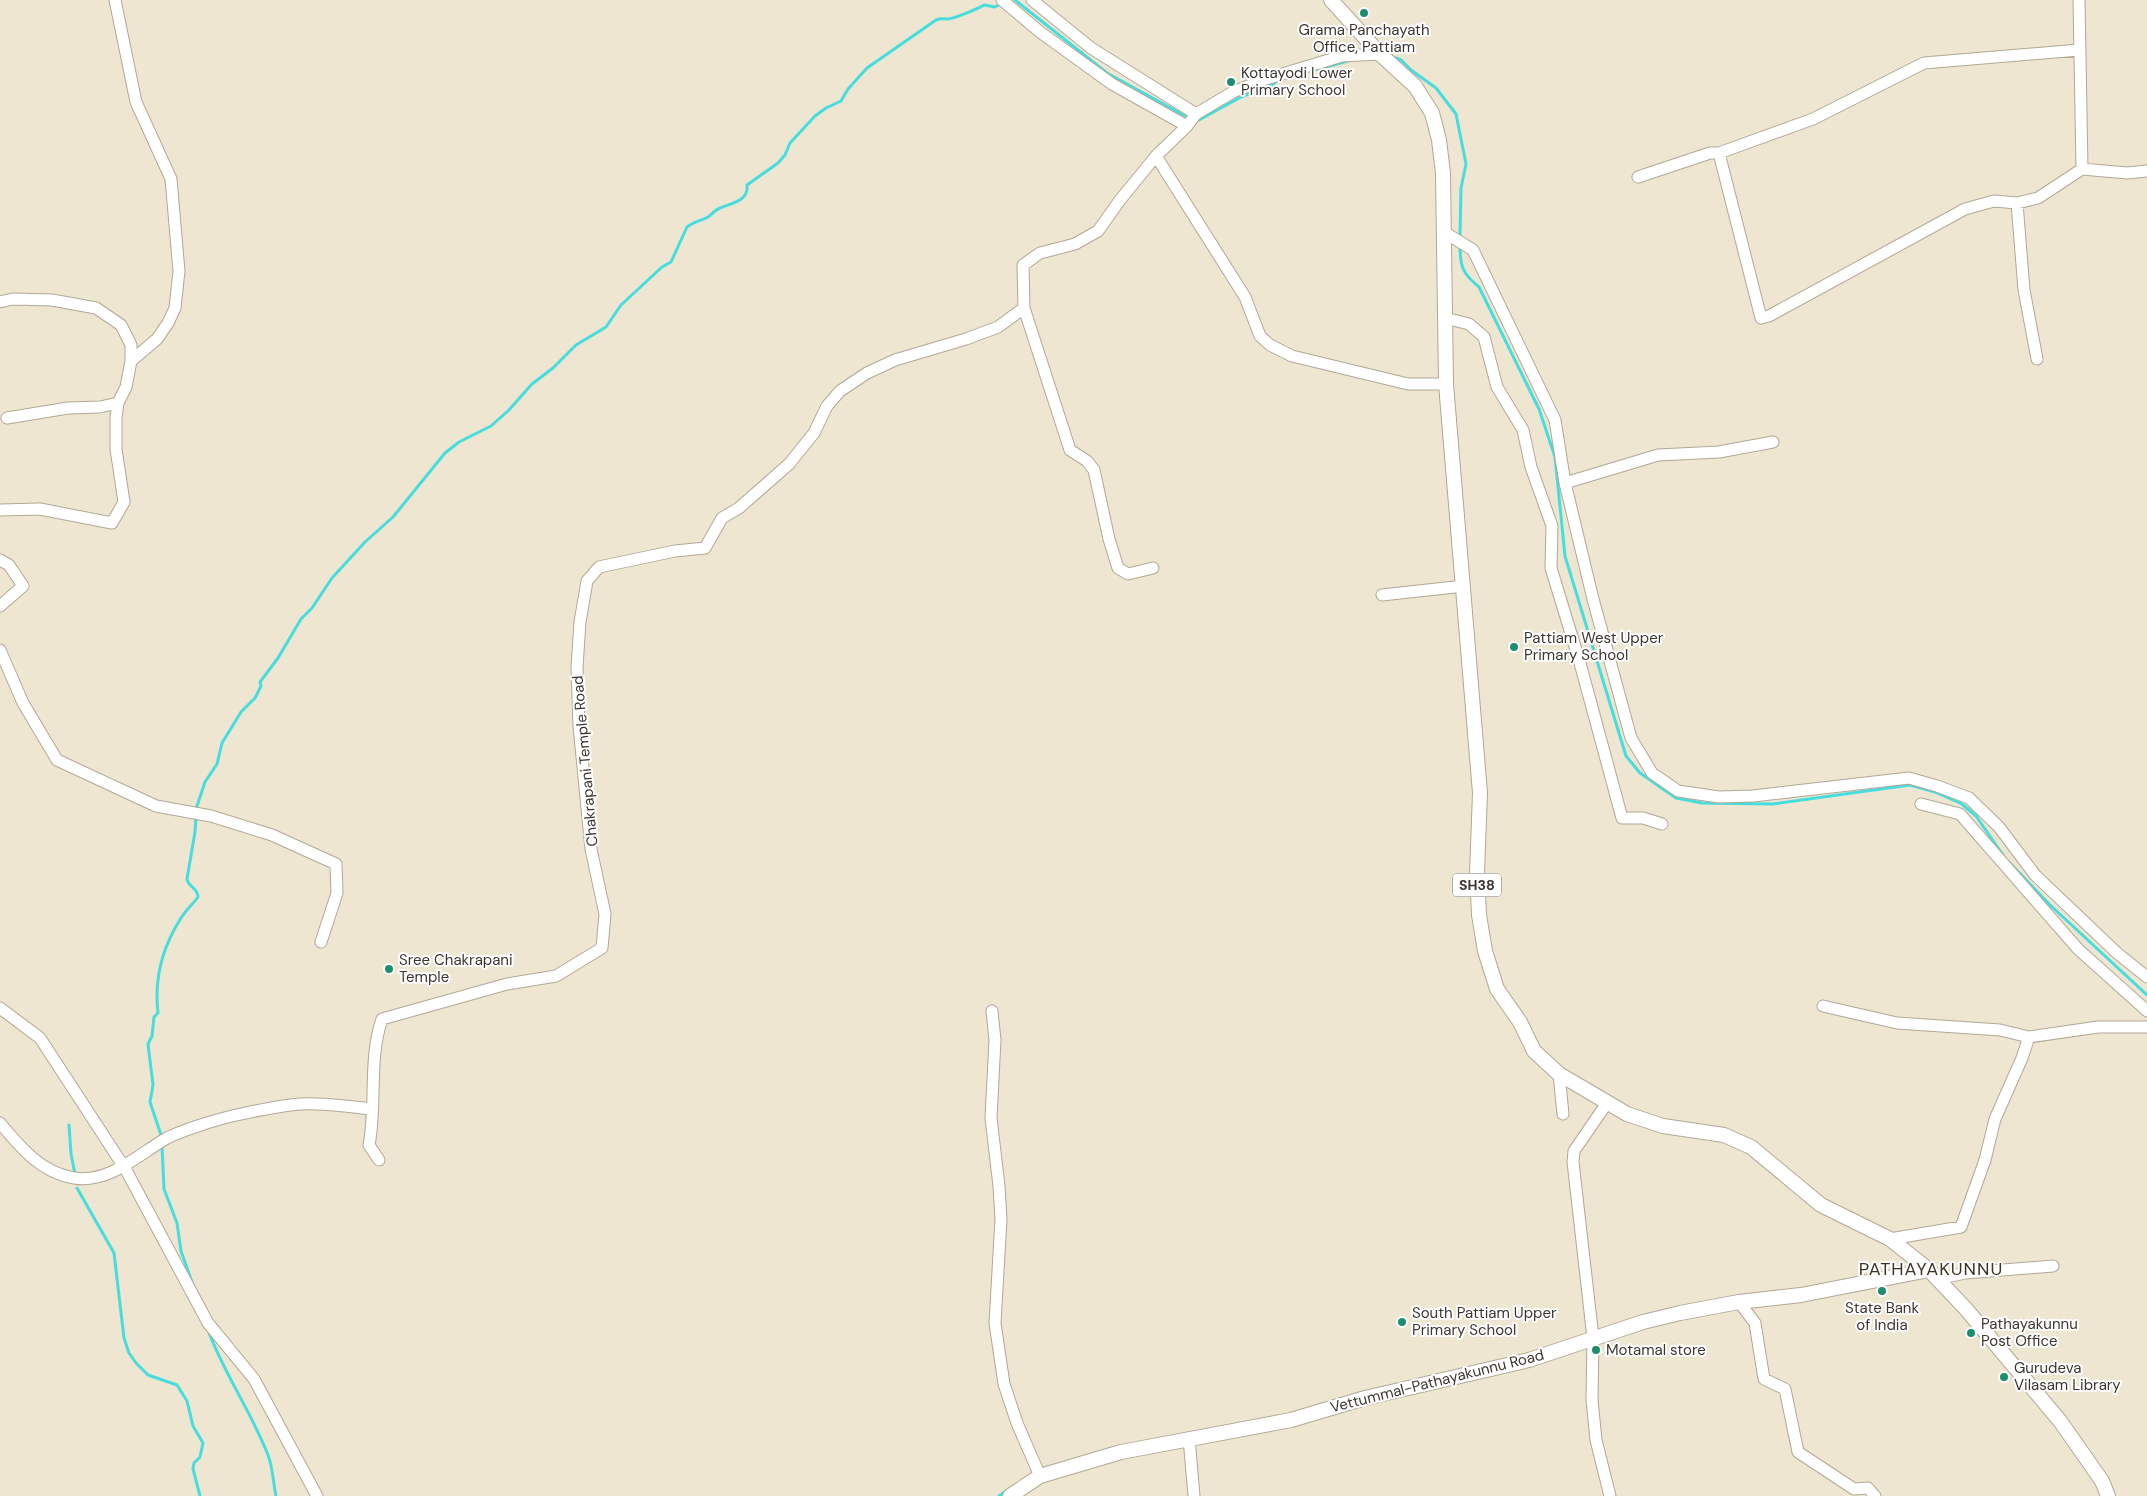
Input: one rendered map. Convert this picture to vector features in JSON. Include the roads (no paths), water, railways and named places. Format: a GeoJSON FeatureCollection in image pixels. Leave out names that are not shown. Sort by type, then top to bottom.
{"type":"FeatureCollection","features":[{"type":"Feature","properties":{"kind":"main road","name":"SH38"},"geometry":{"type":"LineString","coordinates":[[1331,0],[1380,54],[1415,86],[1432,113],[1440,140],[1444,173],[1446,384],[1464,586],[1465,634],[1480,793],[1477,873],[1478,907],[1485,951],[1498,989],[1520,1022],[1534,1051],[1560,1074],[1607,1104],[1627,1114],[1663,1126],[1724,1135],[1751,1147],[1821,1205],[1890,1239],[1933,1275],[1966,1309],[2060,1421],[2102,1481],[2108,1496]]}},
{"type":"Feature","properties":{"kind":"main road","name":"Vettummal-Pathayakunnu Road"},"geometry":{"type":"LineString","coordinates":[[1010,1496],[1040,1476],[1121,1452],[1291,1420],[1365,1398],[1529,1360],[1593,1338],[1680,1312],[1738,1302],[1801,1295],[1933,1275]]}},
{"type":"Feature","properties":{"kind":"street"},"geometry":{"type":"LineString","coordinates":[[115,0],[136,102],[171,179],[179,271],[175,308],[168,323],[156,339],[131,360]]}},
{"type":"Feature","properties":{"kind":"street"},"geometry":{"type":"LineString","coordinates":[[1002,0],[1040,32],[1112,84],[1187,126]]}},
{"type":"Feature","properties":{"kind":"street"},"geometry":{"type":"LineString","coordinates":[[1032,0],[1091,48],[1196,114]]}},
{"type":"Feature","properties":{"kind":"street"},"geometry":{"type":"LineString","coordinates":[[2079,0],[2082,169]]}},
{"type":"Feature","properties":{"kind":"street"},"geometry":{"type":"LineString","coordinates":[[1638,177],[1710,154],[1719,153],[1813,119],[1924,63],[2079,50]]}},
{"type":"Feature","properties":{"kind":"street"},"geometry":{"type":"LineString","coordinates":[[1153,568],[1128,574],[1118,568],[1109,540],[1094,470],[1087,461],[1070,450],[1024,308],[1023,265],[1040,253],[1075,244],[1098,232],[1120,200],[1156,156],[1187,126],[1196,114],[1212,107],[1233,92],[1266,79],[1342,56],[1380,54]]}},
{"type":"Feature","properties":{"kind":"street"},"geometry":{"type":"LineString","coordinates":[[1719,153],[1761,318],[1769,316],[1965,209],[1994,201],[2017,203],[2038,198],[2082,169],[2127,173],[2147,171]]}},
{"type":"Feature","properties":{"kind":"street"},"geometry":{"type":"LineString","coordinates":[[1156,156],[1245,297],[1260,336],[1270,345],[1292,356],[1408,384],[1446,384]]}},
{"type":"Feature","properties":{"kind":"street"},"geometry":{"type":"LineString","coordinates":[[2017,203],[2024,290],[2037,359]]}},
{"type":"Feature","properties":{"kind":"street"},"geometry":{"type":"LineString","coordinates":[[1444,232],[1473,250],[1555,420],[1566,483],[1593,600],[1631,738],[1652,773],[1678,791],[1719,797],[1753,796],[1909,778],[1968,798],[1998,827],[2035,875],[2117,953],[2147,977]]}},
{"type":"Feature","properties":{"kind":"street"},"geometry":{"type":"LineString","coordinates":[[0,302],[13,299],[52,300],[96,308],[121,325],[131,345],[131,360],[126,387],[118,403],[116,449],[124,502],[112,523],[40,509],[0,510]]}},
{"type":"Feature","properties":{"kind":"street","name":"Chakrapani Temple Road"},"geometry":{"type":"LineString","coordinates":[[379,1160],[369,1145],[373,1127],[372,1109],[376,1036],[382,1019],[507,984],[556,976],[602,948],[605,914],[591,849],[579,726],[577,667],[580,622],[587,581],[599,567],[675,551],[705,548],[722,518],[740,508],[790,464],[814,433],[827,406],[840,391],[867,373],[895,360],[966,339],[998,326],[1024,308]]}},
{"type":"Feature","properties":{"kind":"street"},"geometry":{"type":"LineString","coordinates":[[1445,318],[1469,324],[1484,336],[1498,387],[1523,430],[1531,467],[1552,526],[1551,568],[1580,663],[1622,818],[1643,818],[1662,824]]}},
{"type":"Feature","properties":{"kind":"street"},"geometry":{"type":"LineString","coordinates":[[7,418],[68,408],[100,407],[118,403]]}},
{"type":"Feature","properties":{"kind":"street"},"geometry":{"type":"LineString","coordinates":[[1566,483],[1658,455],[1719,452],[1773,442]]}},
{"type":"Feature","properties":{"kind":"street"},"geometry":{"type":"LineString","coordinates":[[0,560],[9,565],[23,586],[0,606]]}},
{"type":"Feature","properties":{"kind":"street"},"geometry":{"type":"LineString","coordinates":[[1382,595],[1464,586]]}},
{"type":"Feature","properties":{"kind":"street"},"geometry":{"type":"LineString","coordinates":[[0,650],[23,704],[57,760],[156,806],[211,816],[272,835],[336,864],[336,893],[321,942]]}},
{"type":"Feature","properties":{"kind":"street"},"geometry":{"type":"LineString","coordinates":[[1921,804],[1960,814],[2078,949],[2147,1011]]}},
{"type":"Feature","properties":{"kind":"street"},"geometry":{"type":"LineString","coordinates":[[1823,1006],[1898,1023],[2000,1030],[2029,1037],[2098,1027],[2147,1027]]}},
{"type":"Feature","properties":{"kind":"street"},"geometry":{"type":"LineString","coordinates":[[0,1008],[40,1038],[123,1167],[208,1323],[254,1379],[317,1496]]}},
{"type":"Feature","properties":{"kind":"street"},"geometry":{"type":"LineString","coordinates":[[992,1011],[995,1040],[991,1118],[1001,1219],[995,1323],[1004,1384],[1017,1423],[1040,1476]]}},
{"type":"Feature","properties":{"kind":"street"},"geometry":{"type":"LineString","coordinates":[[1890,1239],[1961,1227],[1985,1160],[1995,1119],[2022,1058],[2029,1037]]}},
{"type":"Feature","properties":{"kind":"street"},"geometry":{"type":"LineString","coordinates":[[1560,1074],[1563,1114]]}},
{"type":"Feature","properties":{"kind":"street"},"geometry":{"type":"LineString","coordinates":[[0,1123],[23,1151],[54,1173],[76,1179],[98,1176],[123,1167],[168,1138],[232,1116],[301,1104],[372,1109]]}},
{"type":"Feature","properties":{"kind":"street"},"geometry":{"type":"LineString","coordinates":[[1607,1104],[1574,1151],[1573,1162],[1593,1338],[1592,1400],[1596,1440],[1610,1496]]}},
{"type":"Feature","properties":{"kind":"street"},"geometry":{"type":"LineString","coordinates":[[1933,1275],[2052,1266]]}},
{"type":"Feature","properties":{"kind":"street"},"geometry":{"type":"LineString","coordinates":[[1738,1302],[1756,1323],[1764,1379],[1785,1389],[1798,1452],[1854,1489],[1868,1488],[1875,1496]]}},
{"type":"Feature","properties":{"kind":"street"},"geometry":{"type":"LineString","coordinates":[[1189,1438],[1194,1496]]}},
{"type":"Feature","properties":{"kind":"waterway"},"geometry":{"type":"LineString","coordinates":[[1015,0],[1107,73],[1189,118]]}},
{"type":"Feature","properties":{"kind":"waterway"},"geometry":{"type":"LineString","coordinates":[[196,809],[205,782],[217,764],[222,743],[241,712],[255,698],[261,686],[260,682],[278,658],[301,619],[312,608],[332,578],[365,542],[393,517],[445,453],[459,442],[491,426],[509,410],[532,384],[553,368],[576,345],[606,327],[621,305],[662,267],[671,262],[687,227],[708,217],[718,209],[739,201],[745,195],[747,185],[778,163],[785,155],[790,143],[815,116],[841,101],[848,89],[867,68],[936,20],[955,17],[984,5],[995,7],[1001,4]]}},
{"type":"Feature","properties":{"kind":"waterway"},"geometry":{"type":"LineString","coordinates":[[1390,56],[1401,60],[1411,70],[1436,88],[1456,114],[1466,164],[1461,188],[1460,235]]}},
{"type":"Feature","properties":{"kind":"waterway"},"geometry":{"type":"LineString","coordinates":[[1311,71],[1348,61]]}},
{"type":"Feature","properties":{"kind":"waterway"},"geometry":{"type":"LineString","coordinates":[[1199,120],[1241,97],[1272,85],[1278,80]]}},
{"type":"Feature","properties":{"kind":"waterway"},"geometry":{"type":"LineString","coordinates":[[1460,246],[1462,265],[1466,274],[1479,287],[1539,409],[1555,457],[1565,556],[1626,756],[1640,773],[1676,798],[1702,803],[1773,804],[1910,785],[1935,792],[1962,804],[1976,816],[2003,855]]}},
{"type":"Feature","properties":{"kind":"waterway"},"geometry":{"type":"LineString","coordinates":[[162,1138],[150,1102],[153,1085],[148,1044],[152,1036],[154,1017],[158,1013],[157,988],[165,951],[181,918],[198,897],[198,894],[187,879],[196,817]]}},
{"type":"Feature","properties":{"kind":"waterway"},"geometry":{"type":"LineString","coordinates":[[2009,862],[2050,905],[2147,995]]}},
{"type":"Feature","properties":{"kind":"waterway"},"geometry":{"type":"LineString","coordinates":[[69,1125],[71,1154],[75,1174]]}},
{"type":"Feature","properties":{"kind":"waterway"},"geometry":{"type":"LineString","coordinates":[[162,1146],[164,1189],[177,1223],[181,1251],[193,1285]]}},
{"type":"Feature","properties":{"kind":"waterway"},"geometry":{"type":"LineString","coordinates":[[77,1188],[114,1253],[124,1338],[129,1353],[148,1375],[177,1385],[187,1401],[193,1426],[203,1443],[200,1457],[194,1463],[193,1469],[200,1496]]}},
{"type":"Feature","properties":{"kind":"waterway"},"geometry":{"type":"LineString","coordinates":[[208,1330],[214,1346],[254,1423],[268,1455],[276,1496]]}},
{"type":"Feature","properties":{"kind":"waterway"},"geometry":{"type":"LineString","coordinates":[[999,1496],[1006,1491]]}},
{"type":"Feature","properties":{"kind":"place","name":"Grama Panchayath Office, Pattiam"},"geometry":{"type":"Point","coordinates":[1364,13]}},
{"type":"Feature","properties":{"kind":"place","name":"Kottayodi Lower Primary School"},"geometry":{"type":"Point","coordinates":[1231,82]}},
{"type":"Feature","properties":{"kind":"place","name":"Pattiam West Upper Primary School"},"geometry":{"type":"Point","coordinates":[1514,647]}},
{"type":"Feature","properties":{"kind":"place","name":"Sree Chakrapani Temple"},"geometry":{"type":"Point","coordinates":[389,969]}},
{"type":"Feature","properties":{"kind":"place","name":"State Bank of India"},"geometry":{"type":"Point","coordinates":[1882,1291]}},
{"type":"Feature","properties":{"kind":"place","name":"South Pattiam Upper Primary School"},"geometry":{"type":"Point","coordinates":[1402,1322]}},
{"type":"Feature","properties":{"kind":"place","name":"Pathayakunnu Post Office"},"geometry":{"type":"Point","coordinates":[1971,1333]}},
{"type":"Feature","properties":{"kind":"place","name":"Motamal store"},"geometry":{"type":"Point","coordinates":[1596,1350]}},
{"type":"Feature","properties":{"kind":"place","name":"Gurudeva Vilasam Library"},"geometry":{"type":"Point","coordinates":[2004,1377]}},
{"type":"Feature","properties":{"kind":"district","name":"PATHAYAKUNNU"},"geometry":{"type":"Point","coordinates":[1931,1269]}}]}
